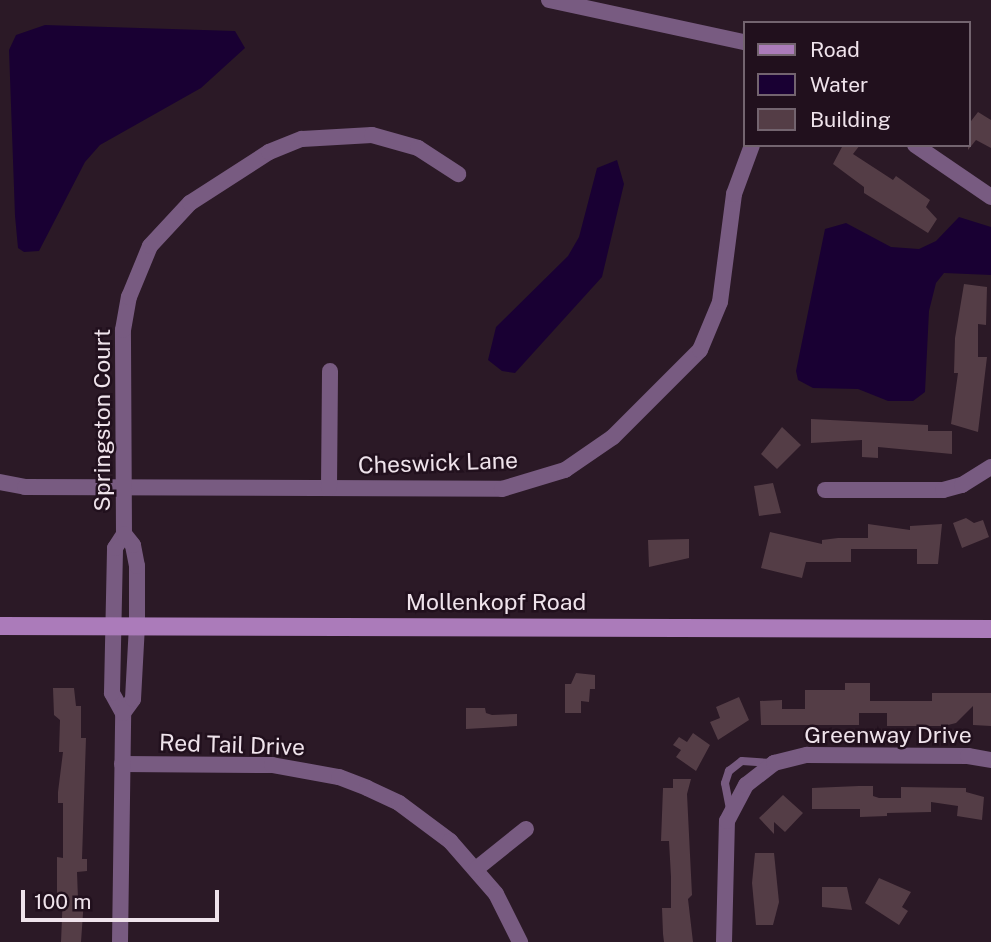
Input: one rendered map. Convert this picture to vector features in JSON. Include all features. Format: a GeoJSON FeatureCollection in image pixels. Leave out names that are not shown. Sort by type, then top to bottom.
{"type":"FeatureCollection","features":[{"type":"Feature","properties":{"kind":"street"},"geometry":{"type":"LineString","coordinates":[[549,0],[743,42]]}},
{"type":"Feature","properties":{"kind":"street","name":"Springston Court"},"geometry":{"type":"LineString","coordinates":[[124,534],[133,545],[137,566],[137,625],[133,699],[123,713],[113,702],[113,625],[115,548],[124,534],[123,330],[129,297],[150,246],[177,213],[269,152],[322,135],[355,134],[390,140],[437,158],[458,174]]}},
{"type":"Feature","properties":{"kind":"street","name":"Cheswick Lane"},"geometry":{"type":"LineString","coordinates":[[0,482],[25,487],[520,486],[565,470],[604,445],[680,373],[706,338],[725,283],[734,194],[751,147]]}},
{"type":"Feature","properties":{"kind":"street"},"geometry":{"type":"LineString","coordinates":[[918,147],[991,197]]}},
{"type":"Feature","properties":{"kind":"street"},"geometry":{"type":"LineString","coordinates":[[329,488],[330,371]]}},
{"type":"Feature","properties":{"kind":"street"},"geometry":{"type":"LineString","coordinates":[[825,490],[943,490],[962,485],[991,467]]}},
{"type":"Feature","properties":{"kind":"street","name":"Mollenkopf Road"},"geometry":{"type":"LineString","coordinates":[[0,626],[991,629]]}},
{"type":"Feature","properties":{"kind":"street"},"geometry":{"type":"LineString","coordinates":[[120,942],[123,713]]}},
{"type":"Feature","properties":{"kind":"street","name":"Greenway Drive"},"geometry":{"type":"LineString","coordinates":[[724,942],[724,840],[730,811],[746,785],[774,763],[807,755],[968,756],[991,760]]}},
{"type":"Feature","properties":{"kind":"street","name":"Red Tail Drive"},"geometry":{"type":"LineString","coordinates":[[122,764],[272,765],[340,777],[409,810],[450,841],[496,894],[520,942]]}},
{"type":"Feature","properties":{"kind":"street"},"geometry":{"type":"LineString","coordinates":[[476,869],[526,829]]}},
{"type":"Feature","properties":{"kind":"lane"},"geometry":{"type":"LineString","coordinates":[[730,811],[725,783],[729,771],[742,761],[774,763]]}},
{"type":"Feature","properties":{"kind":"water"},"geometry":{"type":"Polygon","coordinates":[[[45,25],[235,31],[245,48],[201,88],[100,145],[85,162],[39,251],[24,252],[18,248],[15,216],[9,50],[16,35],[45,25]]]}},
{"type":"Feature","properties":{"kind":"water"},"geometry":{"type":"Polygon","coordinates":[[[617,160],[624,184],[602,277],[515,373],[502,371],[488,360],[496,327],[568,256],[579,237],[597,168],[617,160]]]}},
{"type":"Feature","properties":{"kind":"water"},"geometry":{"type":"Polygon","coordinates":[[[959,217],[991,227],[991,275],[944,273],[936,283],[929,311],[925,392],[913,401],[888,401],[858,389],[813,388],[798,380],[796,371],[825,229],[846,223],[891,247],[919,249],[936,241],[959,217]]]}},
{"type":"Feature","properties":{"kind":"building"},"geometry":{"type":"Polygon","coordinates":[[[978,112],[991,120],[991,148],[976,140],[968,150],[970,122],[978,112]]]}},
{"type":"Feature","properties":{"kind":"building"},"geometry":{"type":"Polygon","coordinates":[[[842,147],[858,147],[853,154],[893,180],[896,176],[930,200],[926,207],[937,219],[928,233],[864,193],[864,187],[833,164],[842,147]]]}},
{"type":"Feature","properties":{"kind":"building"},"geometry":{"type":"Polygon","coordinates":[[[964,284],[987,287],[986,325],[978,324],[978,357],[987,357],[978,432],[951,424],[958,373],[954,373],[955,338],[964,284]]]}},
{"type":"Feature","properties":{"kind":"building"},"geometry":{"type":"Polygon","coordinates":[[[811,419],[928,425],[928,431],[952,431],[952,454],[878,447],[878,458],[862,457],[862,440],[811,443],[811,419]]]}},
{"type":"Feature","properties":{"kind":"building"},"geometry":{"type":"Polygon","coordinates":[[[782,427],[801,445],[777,469],[761,454],[782,427]]]}},
{"type":"Feature","properties":{"kind":"building"},"geometry":{"type":"Polygon","coordinates":[[[773,483],[781,513],[759,516],[754,486],[773,483]]]}},
{"type":"Feature","properties":{"kind":"building"},"geometry":{"type":"Polygon","coordinates":[[[966,518],[974,523],[983,520],[989,537],[962,548],[953,523],[966,518]]]}},
{"type":"Feature","properties":{"kind":"building"},"geometry":{"type":"Polygon","coordinates":[[[868,524],[910,530],[910,526],[942,524],[938,564],[917,564],[917,549],[851,549],[851,562],[806,562],[802,578],[761,568],[770,532],[822,544],[822,540],[868,538],[868,524]]]}},
{"type":"Feature","properties":{"kind":"building"},"geometry":{"type":"Polygon","coordinates":[[[689,539],[689,558],[649,567],[648,540],[689,539]]]}},
{"type":"Feature","properties":{"kind":"building"},"geometry":{"type":"Polygon","coordinates":[[[576,673],[595,675],[595,689],[590,689],[589,702],[581,701],[581,713],[565,713],[565,684],[571,684],[576,673]]]}},
{"type":"Feature","properties":{"kind":"building"},"geometry":{"type":"Polygon","coordinates":[[[845,683],[870,683],[870,701],[932,701],[932,693],[991,693],[991,726],[973,725],[973,706],[956,723],[944,726],[887,726],[887,713],[859,713],[859,725],[761,725],[760,701],[782,700],[782,709],[805,709],[805,690],[845,690],[845,683]]]}},
{"type":"Feature","properties":{"kind":"building"},"geometry":{"type":"Polygon","coordinates":[[[53,688],[74,688],[76,706],[81,706],[81,738],[86,738],[82,859],[87,859],[87,871],[77,872],[78,899],[84,899],[81,942],[61,942],[63,893],[57,893],[57,857],[63,858],[63,803],[58,803],[58,792],[63,752],[59,752],[60,720],[54,715],[53,688]]]}},
{"type":"Feature","properties":{"kind":"building"},"geometry":{"type":"Polygon","coordinates":[[[739,697],[749,720],[718,740],[710,722],[720,718],[716,707],[739,697]]]}},
{"type":"Feature","properties":{"kind":"building"},"geometry":{"type":"Polygon","coordinates":[[[466,708],[485,708],[486,713],[492,715],[517,714],[517,726],[466,729],[466,708]]]}},
{"type":"Feature","properties":{"kind":"building"},"geometry":{"type":"Polygon","coordinates":[[[693,733],[710,745],[696,771],[676,757],[681,750],[673,745],[679,737],[687,742],[693,733]]]}},
{"type":"Feature","properties":{"kind":"building"},"geometry":{"type":"Polygon","coordinates":[[[673,779],[691,779],[687,794],[692,895],[688,899],[693,942],[664,942],[663,934],[662,908],[671,908],[671,877],[669,841],[661,841],[663,788],[673,788],[673,779]]]}},
{"type":"Feature","properties":{"kind":"building"},"geometry":{"type":"Polygon","coordinates":[[[873,786],[873,796],[879,798],[901,798],[901,787],[966,788],[966,792],[984,797],[982,820],[957,816],[958,806],[931,802],[931,812],[887,813],[887,816],[860,817],[860,809],[812,809],[812,788],[873,786]]]}},
{"type":"Feature","properties":{"kind":"building"},"geometry":{"type":"Polygon","coordinates":[[[783,795],[803,813],[785,832],[774,822],[774,834],[759,818],[783,795]]]}},
{"type":"Feature","properties":{"kind":"building"},"geometry":{"type":"Polygon","coordinates":[[[755,853],[774,853],[779,902],[773,925],[756,925],[752,883],[755,853]]]}},
{"type":"Feature","properties":{"kind":"building"},"geometry":{"type":"Polygon","coordinates":[[[879,878],[911,892],[902,907],[908,911],[899,925],[865,903],[879,878]]]}},
{"type":"Feature","properties":{"kind":"building"},"geometry":{"type":"Polygon","coordinates":[[[822,887],[847,887],[852,910],[822,907],[822,887]]]}}]}
